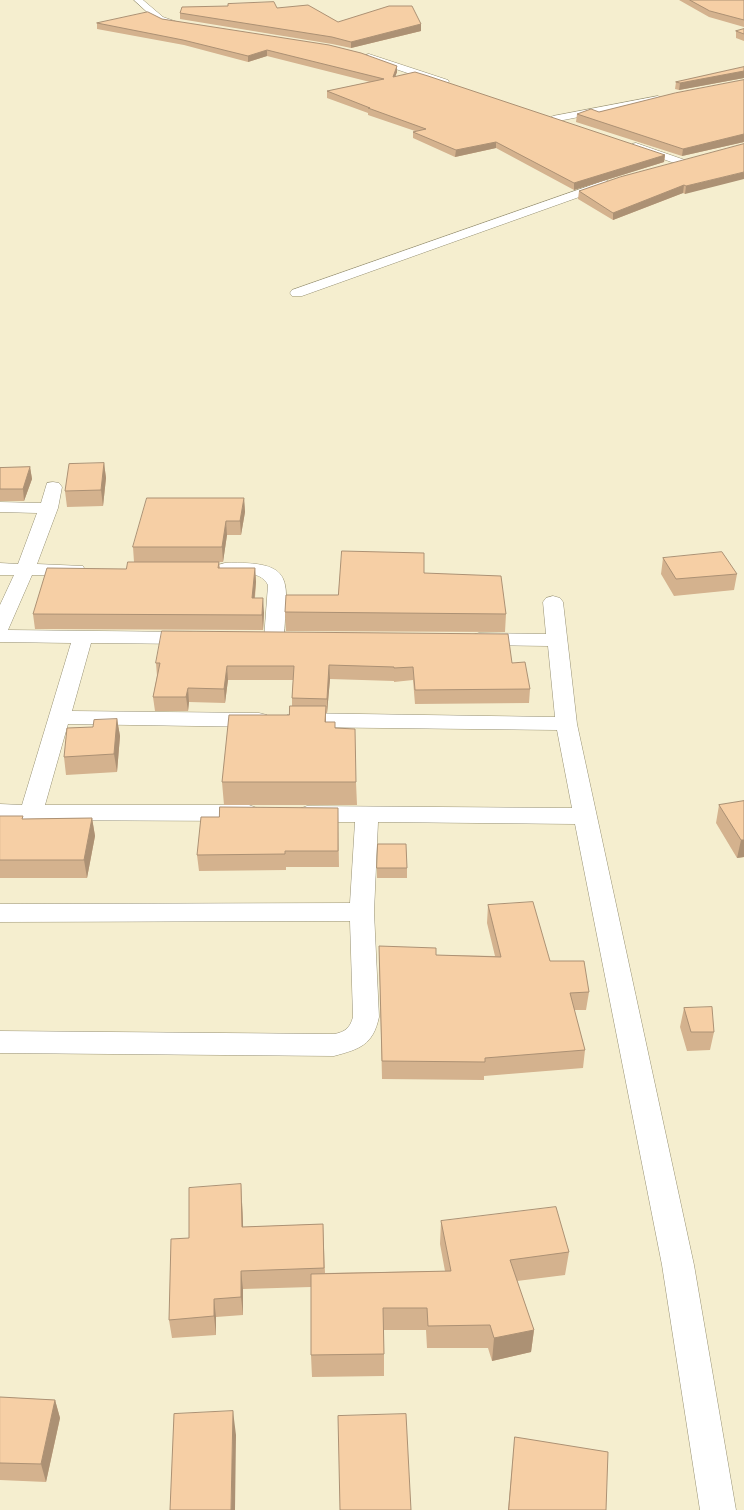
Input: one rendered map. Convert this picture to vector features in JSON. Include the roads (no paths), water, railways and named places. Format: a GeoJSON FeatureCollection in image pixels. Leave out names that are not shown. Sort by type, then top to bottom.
{"type":"FeatureCollection","features":[{"type":"Feature","properties":{"kind":"street"},"geometry":{"type":"LineString","coordinates":[[138,0],[160,19],[192,26]]}},
{"type":"Feature","properties":{"kind":"street"},"geometry":{"type":"LineString","coordinates":[[357,54],[451,84]]}},
{"type":"Feature","properties":{"kind":"street"},"geometry":{"type":"LineString","coordinates":[[576,126],[550,117],[669,96]]}},
{"type":"Feature","properties":{"kind":"street"},"geometry":{"type":"LineString","coordinates":[[628,144],[681,162]]}},
{"type":"Feature","properties":{"kind":"street"},"geometry":{"type":"LineString","coordinates":[[659,168],[695,158]]}},
{"type":"Feature","properties":{"kind":"street"},"geometry":{"type":"LineString","coordinates":[[297,293],[615,181]]}},
{"type":"Feature","properties":{"kind":"street"},"geometry":{"type":"LineString","coordinates":[[0,627],[49,508],[53,487]]}},
{"type":"Feature","properties":{"kind":"street"},"geometry":{"type":"LineString","coordinates":[[0,507],[49,508]]}},
{"type":"Feature","properties":{"kind":"street"},"geometry":{"type":"LineString","coordinates":[[0,569],[95,570]]}},
{"type":"Feature","properties":{"kind":"street"},"geometry":{"type":"LineString","coordinates":[[210,570],[256,569],[269,572],[275,577],[277,585],[274,639]]}},
{"type":"Feature","properties":{"kind":"street"},"geometry":{"type":"LineString","coordinates":[[553,602],[566,724],[678,1265],[718,1510]]}},
{"type":"Feature","properties":{"kind":"street"},"geometry":{"type":"LineString","coordinates":[[0,636],[210,638]]}},
{"type":"Feature","properties":{"kind":"street"},"geometry":{"type":"LineString","coordinates":[[32,811],[83,637]]}},
{"type":"Feature","properties":{"kind":"street"},"geometry":{"type":"LineString","coordinates":[[463,639],[557,640]]}},
{"type":"Feature","properties":{"kind":"street"},"geometry":{"type":"LineString","coordinates":[[59,717],[566,724]]}},
{"type":"Feature","properties":{"kind":"street"},"geometry":{"type":"LineString","coordinates":[[0,812],[32,811],[585,816]]}},
{"type":"Feature","properties":{"kind":"street"},"geometry":{"type":"LineString","coordinates":[[0,1042],[334,1045],[352,1040],[364,1030],[366,1017],[362,912],[367,814]]}},
{"type":"Feature","properties":{"kind":"street"},"geometry":{"type":"LineString","coordinates":[[0,913],[362,912]]}}]}
